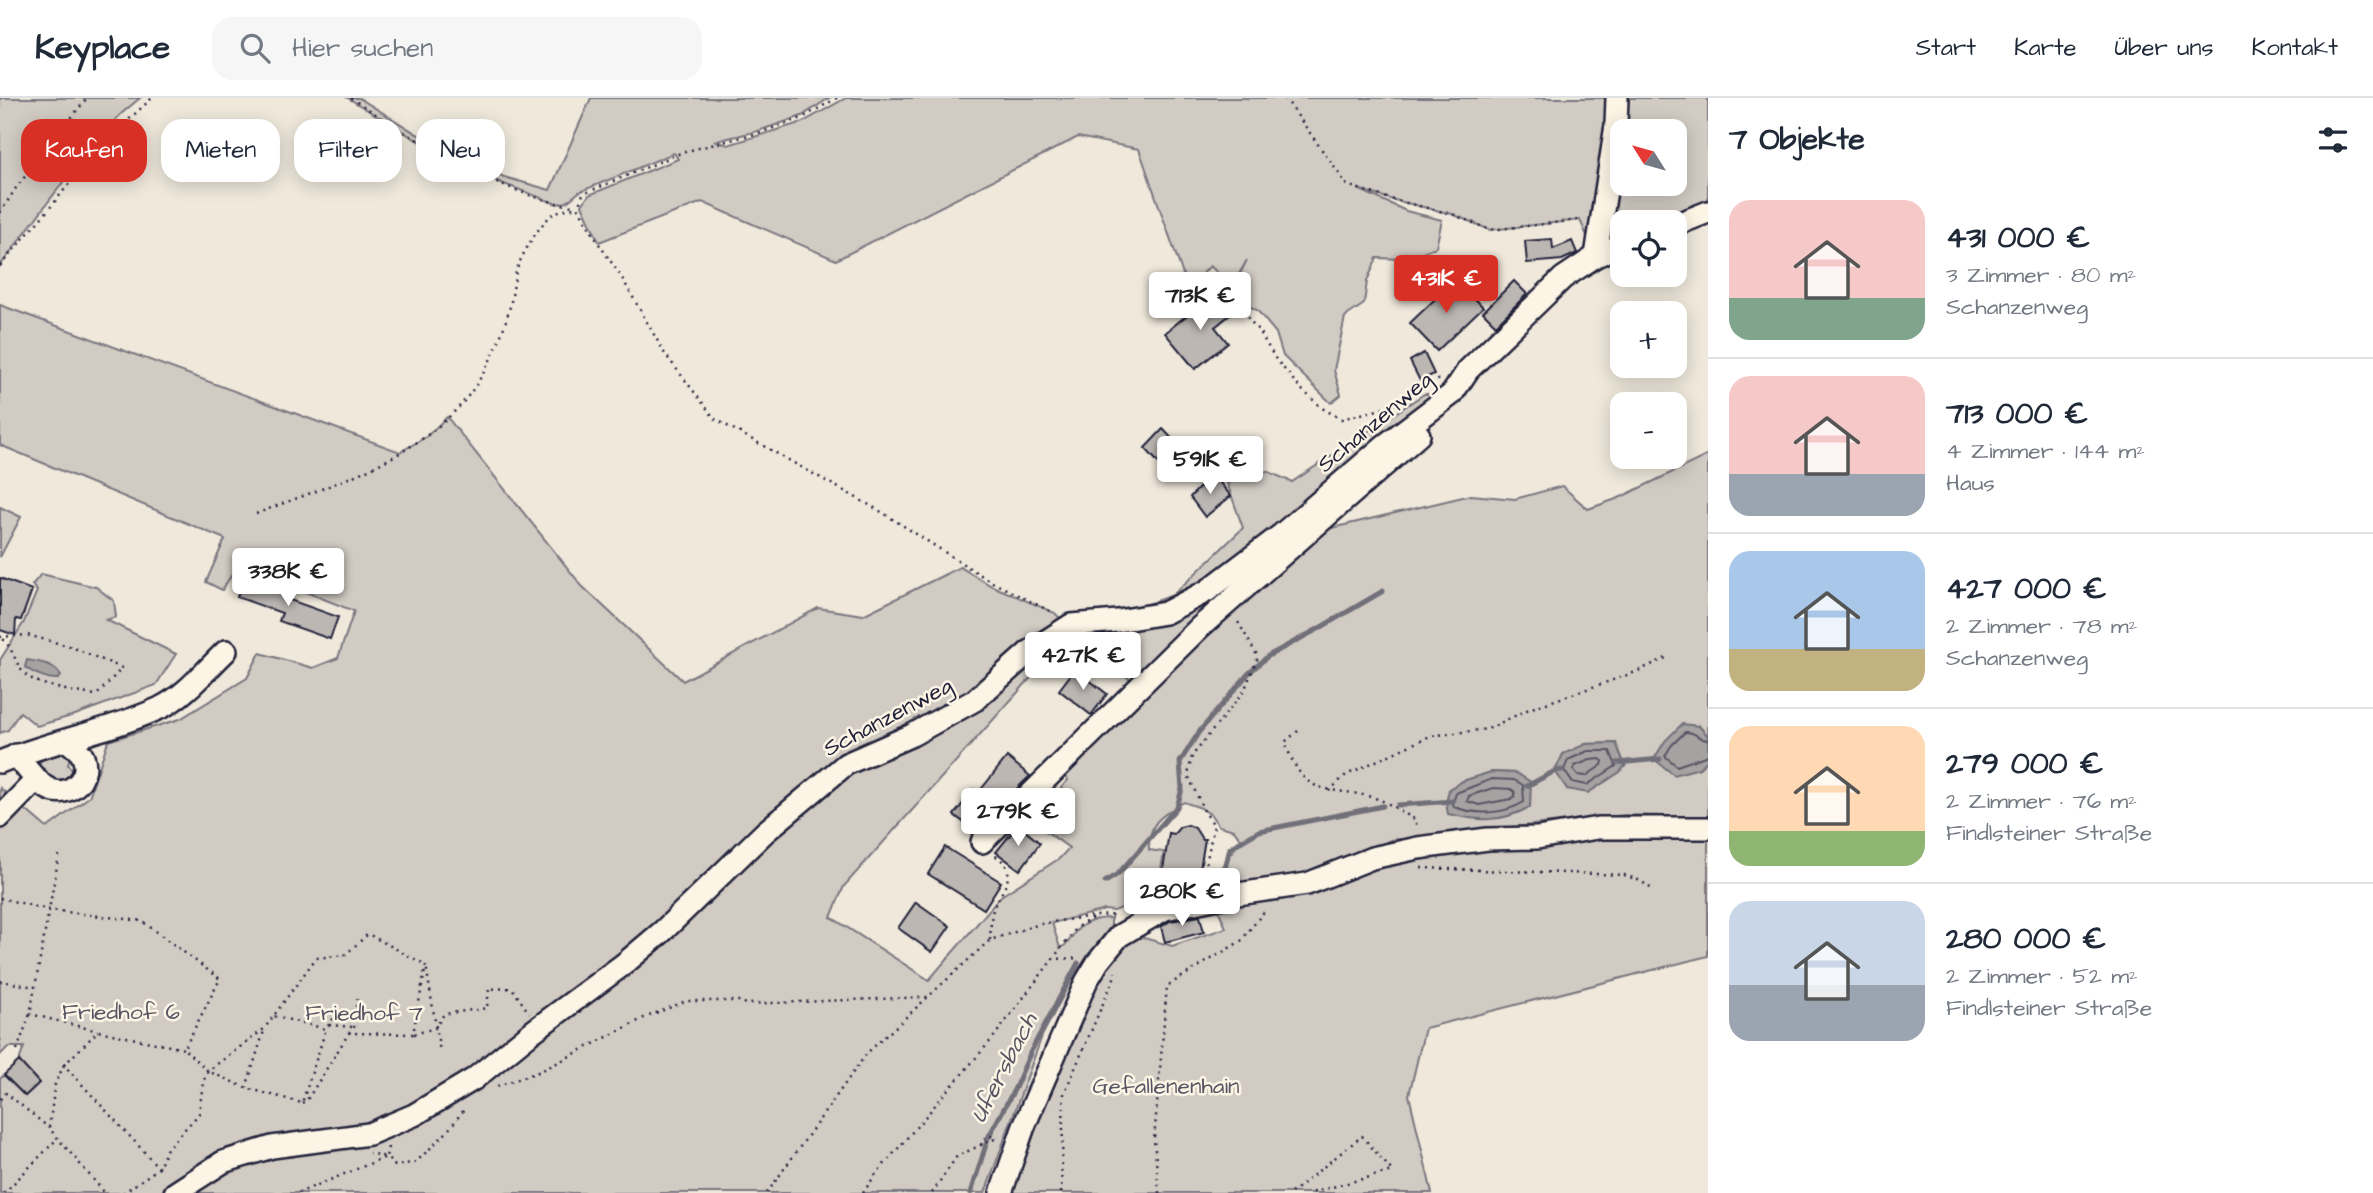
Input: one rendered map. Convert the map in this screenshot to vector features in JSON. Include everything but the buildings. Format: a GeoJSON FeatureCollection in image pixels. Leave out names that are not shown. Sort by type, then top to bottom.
{"type":"FeatureCollection","features":[{"type":"Feature","properties":{"kind":"street"},"geometry":{"type":"LineString","coordinates":[[1596,256],[1616,125],[1617,98]]}},
{"type":"Feature","properties":{"kind":"street"},"geometry":{"type":"LineString","coordinates":[[1687,220],[1708,212]]}},
{"type":"Feature","properties":{"kind":"street","name":"Schanzenweg"},"geometry":{"type":"LineString","coordinates":[[175,1193],[223,1162],[272,1147],[369,1134],[414,1115],[474,1079],[663,931],[765,832],[846,764],[912,735],[975,700],[1029,652],[1071,625],[1165,613],[1207,591],[1282,534],[1385,445],[1452,394],[1468,370],[1563,278],[1610,250]]}},
{"type":"Feature","properties":{"kind":"street"},"geometry":{"type":"LineString","coordinates":[[982,842],[1199,628],[1449,409],[1452,394]]}},
{"type":"Feature","properties":{"kind":"street"},"geometry":{"type":"LineString","coordinates":[[8,759],[162,707],[195,681],[226,651]]}},
{"type":"Feature","properties":{"kind":"street"},"geometry":{"type":"LineString","coordinates":[[8,759],[48,789],[60,792],[69,790],[78,785],[85,768],[78,750],[67,741]]}},
{"type":"Feature","properties":{"kind":"street"},"geometry":{"type":"LineString","coordinates":[[0,817],[37,779]]}},
{"type":"Feature","properties":{"kind":"street"},"geometry":{"type":"LineString","coordinates":[[1001,1193],[1024,1126],[1086,982],[1107,965],[1119,936],[1165,909],[1307,884],[1372,858],[1410,849],[1488,839],[1537,838],[1598,828],[1708,828]]}},
{"type":"Feature","properties":{"kind":"path"},"geometry":{"type":"LineString","coordinates":[[0,213],[16,188],[87,98]]}},
{"type":"Feature","properties":{"kind":"path"},"geometry":{"type":"LineString","coordinates":[[0,266],[54,204],[93,153],[152,98]]}},
{"type":"Feature","properties":{"kind":"path"},"geometry":{"type":"LineString","coordinates":[[351,98],[415,139],[499,183],[547,202],[578,207]]}},
{"type":"Feature","properties":{"kind":"path"},"geometry":{"type":"LineString","coordinates":[[578,207],[583,194],[627,175],[683,152],[759,133],[802,118],[837,98]]}},
{"type":"Feature","properties":{"kind":"path"},"geometry":{"type":"LineString","coordinates":[[1285,98],[1347,185],[1451,214],[1490,230],[1580,220],[1596,256]]}},
{"type":"Feature","properties":{"kind":"path"},"geometry":{"type":"LineString","coordinates":[[256,514],[384,461],[426,437],[464,400],[492,359],[508,314],[516,269],[531,240],[555,212],[578,207]]}},
{"type":"Feature","properties":{"kind":"path"},"geometry":{"type":"LineString","coordinates":[[578,207],[665,354],[715,419],[880,511],[990,581],[1055,613]]}},
{"type":"Feature","properties":{"kind":"path"},"geometry":{"type":"LineString","coordinates":[[1228,296],[1259,331],[1275,358],[1299,387],[1322,408],[1341,419],[1390,407],[1428,384],[1468,370]]}},
{"type":"Feature","properties":{"kind":"path"},"geometry":{"type":"LineString","coordinates":[[1196,894],[1205,869],[1214,825],[1204,811],[1188,775],[1192,756],[1244,691],[1258,657],[1228,605]]}},
{"type":"Feature","properties":{"kind":"path"},"geometry":{"type":"LineString","coordinates":[[27,635],[69,646],[122,668],[97,695],[60,690],[24,674],[9,645],[1,637],[27,635]]}},
{"type":"Feature","properties":{"kind":"path"},"geometry":{"type":"LineString","coordinates":[[1329,791],[1346,775],[1430,736],[1488,729],[1529,709],[1636,672],[1670,656]]}},
{"type":"Feature","properties":{"kind":"path"},"geometry":{"type":"LineString","coordinates":[[1298,731],[1285,742],[1296,768],[1320,790],[1380,800],[1416,820],[1417,827],[1410,849]]}},
{"type":"Feature","properties":{"kind":"path"},"geometry":{"type":"LineString","coordinates":[[982,842],[989,852],[1001,859],[1008,871],[1008,880],[993,908],[990,940]]}},
{"type":"Feature","properties":{"kind":"path"},"geometry":{"type":"LineString","coordinates":[[17,1051],[30,1014],[59,855]]}},
{"type":"Feature","properties":{"kind":"path"},"geometry":{"type":"LineString","coordinates":[[1422,868],[1624,875],[1641,881],[1653,890]]}},
{"type":"Feature","properties":{"kind":"path"},"geometry":{"type":"LineString","coordinates":[[1159,1193],[1154,1140],[1167,986],[1241,941],[1282,887]]}},
{"type":"Feature","properties":{"kind":"path"},"geometry":{"type":"LineString","coordinates":[[0,898],[50,910],[142,920],[220,979],[184,1049]]}},
{"type":"Feature","properties":{"kind":"path"},"geometry":{"type":"LineString","coordinates":[[768,1193],[867,1053],[990,940],[1040,923],[1124,913]]}},
{"type":"Feature","properties":{"kind":"path"},"geometry":{"type":"LineString","coordinates":[[863,1193],[876,1174],[993,1038],[1077,927],[1096,916]]}},
{"type":"Feature","properties":{"kind":"path"},"geometry":{"type":"LineString","coordinates":[[125,1192],[159,1168],[167,1148],[200,1114],[202,1082],[208,1071],[264,1029],[316,958],[345,955],[368,934],[426,965]]}},
{"type":"Feature","properties":{"kind":"path"},"geometry":{"type":"LineString","coordinates":[[1052,959],[1075,957],[1107,965],[1114,978],[1064,1094],[1061,1193]]}},
{"type":"Feature","properties":{"kind":"path"},"geometry":{"type":"LineString","coordinates":[[426,965],[440,1052]]}},
{"type":"Feature","properties":{"kind":"path"},"geometry":{"type":"LineString","coordinates":[[414,1034],[426,965]]}},
{"type":"Feature","properties":{"kind":"path"},"geometry":{"type":"LineString","coordinates":[[0,981],[34,987]]}},
{"type":"Feature","properties":{"kind":"path"},"geometry":{"type":"LineString","coordinates":[[349,1033],[414,1034],[435,1028],[444,1014],[487,1008],[489,989],[512,988],[540,1027]]}},
{"type":"Feature","properties":{"kind":"path"},"geometry":{"type":"LineString","coordinates":[[486,1089],[541,1071],[591,1044],[686,1001],[741,1001],[746,1004],[928,997]]}},
{"type":"Feature","properties":{"kind":"path"},"geometry":{"type":"LineString","coordinates":[[30,1014],[184,1049],[208,1071],[246,1088],[302,1102],[307,1100],[354,1027],[357,999]]}},
{"type":"Feature","properties":{"kind":"path"},"geometry":{"type":"LineString","coordinates":[[302,1102],[327,1027],[336,1015]]}},
{"type":"Feature","properties":{"kind":"path"},"geometry":{"type":"LineString","coordinates":[[274,1016],[327,1027],[354,1027]]}},
{"type":"Feature","properties":{"kind":"path"},"geometry":{"type":"LineString","coordinates":[[246,1088],[264,1029]]}},
{"type":"Feature","properties":{"kind":"path"},"geometry":{"type":"LineString","coordinates":[[49,1128],[55,1084],[64,1065],[98,1031]]}},
{"type":"Feature","properties":{"kind":"path"},"geometry":{"type":"LineString","coordinates":[[0,1040],[0,1047]]}},
{"type":"Feature","properties":{"kind":"path"},"geometry":{"type":"LineString","coordinates":[[64,1065],[159,1168]]}},
{"type":"Feature","properties":{"kind":"path"},"geometry":{"type":"LineString","coordinates":[[0,1099],[6,1093],[49,1128],[104,1192],[108,1193]]}},
{"type":"Feature","properties":{"kind":"path"},"geometry":{"type":"LineString","coordinates":[[361,1152],[386,1157],[395,1166],[416,1162],[446,1133],[470,1104]]}},
{"type":"Feature","properties":{"kind":"path"},"geometry":{"type":"LineString","coordinates":[[386,1157],[394,1123]]}},
{"type":"Feature","properties":{"kind":"path"},"geometry":{"type":"LineString","coordinates":[[932,1193],[957,1156],[1024,1126]]}},
{"type":"Feature","properties":{"kind":"path"},"geometry":{"type":"LineString","coordinates":[[981,1145],[983,1139],[992,1136],[997,1138]]}},
{"type":"Feature","properties":{"kind":"path"},"geometry":{"type":"LineString","coordinates":[[1291,1193],[1362,1136],[1392,1171],[1310,1193]]}},
{"type":"Feature","properties":{"kind":"path"},"geometry":{"type":"LineString","coordinates":[[4,1193],[58,1138]]}},
{"type":"Feature","properties":{"kind":"path"},"geometry":{"type":"LineString","coordinates":[[298,1193],[386,1157]]}},
{"type":"Feature","properties":{"kind":"green space"},"geometry":{"type":"Polygon","coordinates":[[[0,98],[140,98],[116,119],[21,119],[21,182],[63,182],[0,266],[0,98]]]}},
{"type":"Feature","properties":{"kind":"green space"},"geometry":{"type":"Polygon","coordinates":[[[348,98],[359,98],[393,119],[382,119],[348,98]]]}},
{"type":"Feature","properties":{"kind":"green space"},"geometry":{"type":"Polygon","coordinates":[[[591,98],[829,98],[802,116],[758,131],[716,141],[728,145],[803,122],[846,98],[1614,98],[1596,256],[1580,220],[1490,230],[1452,214],[1358,189],[1406,211],[1442,220],[1436,247],[1404,259],[1377,258],[1367,281],[1364,304],[1345,317],[1334,370],[1341,395],[1331,403],[1283,356],[1276,333],[1257,310],[1229,296],[1247,260],[1232,286],[1210,266],[1188,289],[1139,149],[1078,137],[836,260],[702,202],[599,242],[582,205],[589,195],[678,159],[674,153],[579,192],[567,202],[557,204],[499,182],[505,182],[505,177],[550,190],[591,98]]]}},
{"type":"Feature","properties":{"kind":"green space"},"geometry":{"type":"Polygon","coordinates":[[[1617,98],[1708,98],[1708,212],[1687,218],[1687,210],[1610,210],[1610,251],[1597,256],[1610,153],[1610,196],[1687,196],[1687,119],[1614,119],[1617,98]]]}},
{"type":"Feature","properties":{"kind":"green space"},"geometry":{"type":"Polygon","coordinates":[[[402,125],[416,133],[415,139],[402,131],[402,125]]]}},
{"type":"Feature","properties":{"kind":"green space"},"geometry":{"type":"Polygon","coordinates":[[[0,305],[400,452],[426,437],[447,417],[582,586],[683,681],[818,608],[863,615],[960,567],[990,585],[1055,613],[1073,632],[1173,595],[1243,528],[1227,483],[1267,471],[1292,482],[1424,394],[1452,394],[1449,409],[1195,623],[1133,682],[1072,632],[844,886],[831,917],[929,980],[1001,896],[1060,858],[1069,848],[1032,821],[1068,780],[1061,773],[1135,694],[1328,529],[1471,495],[1515,499],[1562,486],[1588,509],[1619,498],[1679,469],[1687,469],[1687,465],[1708,455],[1708,736],[1699,726],[1699,768],[1708,760],[1708,817],[1625,815],[1391,840],[1304,877],[1215,891],[1216,876],[1241,839],[1234,830],[1219,826],[1211,815],[1201,808],[1184,802],[1158,820],[1149,840],[1149,850],[1164,852],[1159,881],[1170,886],[1167,891],[1155,899],[1153,882],[1137,885],[1134,889],[1140,901],[1114,911],[1105,910],[1052,923],[1060,948],[1087,923],[1111,918],[1111,926],[1074,975],[1042,1036],[985,1193],[0,1193],[0,1079],[4,1075],[25,1096],[39,1083],[19,1061],[24,1047],[8,1047],[0,1055],[0,788],[47,828],[89,797],[108,741],[180,719],[247,678],[260,653],[313,668],[338,658],[354,611],[238,565],[222,590],[206,582],[225,539],[0,445],[0,305]],[[1616,743],[1586,744],[1625,765],[1616,743]],[[1491,772],[1463,781],[1449,789],[1516,773],[1491,772]]]}},
{"type":"Feature","properties":{"kind":"green space"},"geometry":{"type":"Polygon","coordinates":[[[0,507],[21,517],[0,557],[0,507]]]}},
{"type":"Feature","properties":{"kind":"green space"},"geometry":{"type":"Polygon","coordinates":[[[41,574],[96,587],[114,601],[116,617],[106,620],[176,654],[156,685],[37,726],[20,712],[8,730],[0,733],[0,660],[24,622],[37,591],[32,585],[41,574]]]}},
{"type":"Feature","properties":{"kind":"green space"},"geometry":{"type":"Polygon","coordinates":[[[64,750],[73,758],[68,765],[76,774],[63,786],[42,772],[39,763],[45,756],[64,750]]]}},
{"type":"Feature","properties":{"kind":"green space","name":"Gefallenenhain"},"geometry":{"type":"Polygon","coordinates":[[[1708,835],[1708,956],[1425,1028],[1409,1095],[1432,1193],[1011,1193],[1094,981],[1109,960],[1134,935],[1172,946],[1226,928],[1216,904],[1288,898],[1401,857],[1573,837],[1708,835]]]}},
{"type":"Feature","properties":{"kind":"water"},"geometry":{"type":"Polygon","coordinates":[[[27,660],[51,666],[61,676],[54,679],[36,674],[25,667],[27,660]]]}},
{"type":"Feature","properties":{"kind":"water"},"geometry":{"type":"Polygon","coordinates":[[[1682,724],[1699,726],[1708,736],[1708,760],[1699,768],[1674,775],[1654,759],[1665,741],[1682,724]]]}},
{"type":"Feature","properties":{"kind":"water"},"geometry":{"type":"Polygon","coordinates":[[[1616,743],[1625,766],[1620,772],[1588,793],[1567,789],[1555,771],[1563,754],[1586,744],[1616,743]]]}},
{"type":"Feature","properties":{"kind":"water"},"geometry":{"type":"Polygon","coordinates":[[[1491,772],[1516,773],[1531,782],[1530,807],[1509,816],[1489,819],[1448,814],[1446,803],[1449,789],[1463,781],[1491,772]]]}},
{"type":"Feature","properties":{"kind":"waterway"},"geometry":{"type":"LineString","coordinates":[[1105,882],[1118,874],[1177,807],[1182,789],[1180,762],[1199,732],[1248,674],[1268,656],[1383,591]]}},
{"type":"Feature","properties":{"kind":"waterway","name":"Ufersbach"},"geometry":{"type":"LineString","coordinates":[[1617,763],[1660,759]]}},
{"type":"Feature","properties":{"kind":"waterway","name":"Ufersbach"},"geometry":{"type":"LineString","coordinates":[[1527,786],[1562,770]]}},
{"type":"Feature","properties":{"kind":"waterway","name":"Ufersbach"},"geometry":{"type":"LineString","coordinates":[[1398,805],[1453,801]]}},
{"type":"Feature","properties":{"kind":"waterway","name":"Ufersbach"},"geometry":{"type":"LineString","coordinates":[[1221,884],[1230,848],[1259,831],[1383,806]]}},
{"type":"Feature","properties":{"kind":"waterway","name":"Ufersbach"},"geometry":{"type":"LineString","coordinates":[[971,1193],[988,1138],[1078,963]]}},
{"type":"Feature","properties":{"kind":"park label","name":"Friedhof 6"},"geometry":{"type":"Point","coordinates":[121,1012]}},
{"type":"Feature","properties":{"kind":"park label","name":"Friedhof 7"},"geometry":{"type":"Point","coordinates":[364,1013]}}]}
